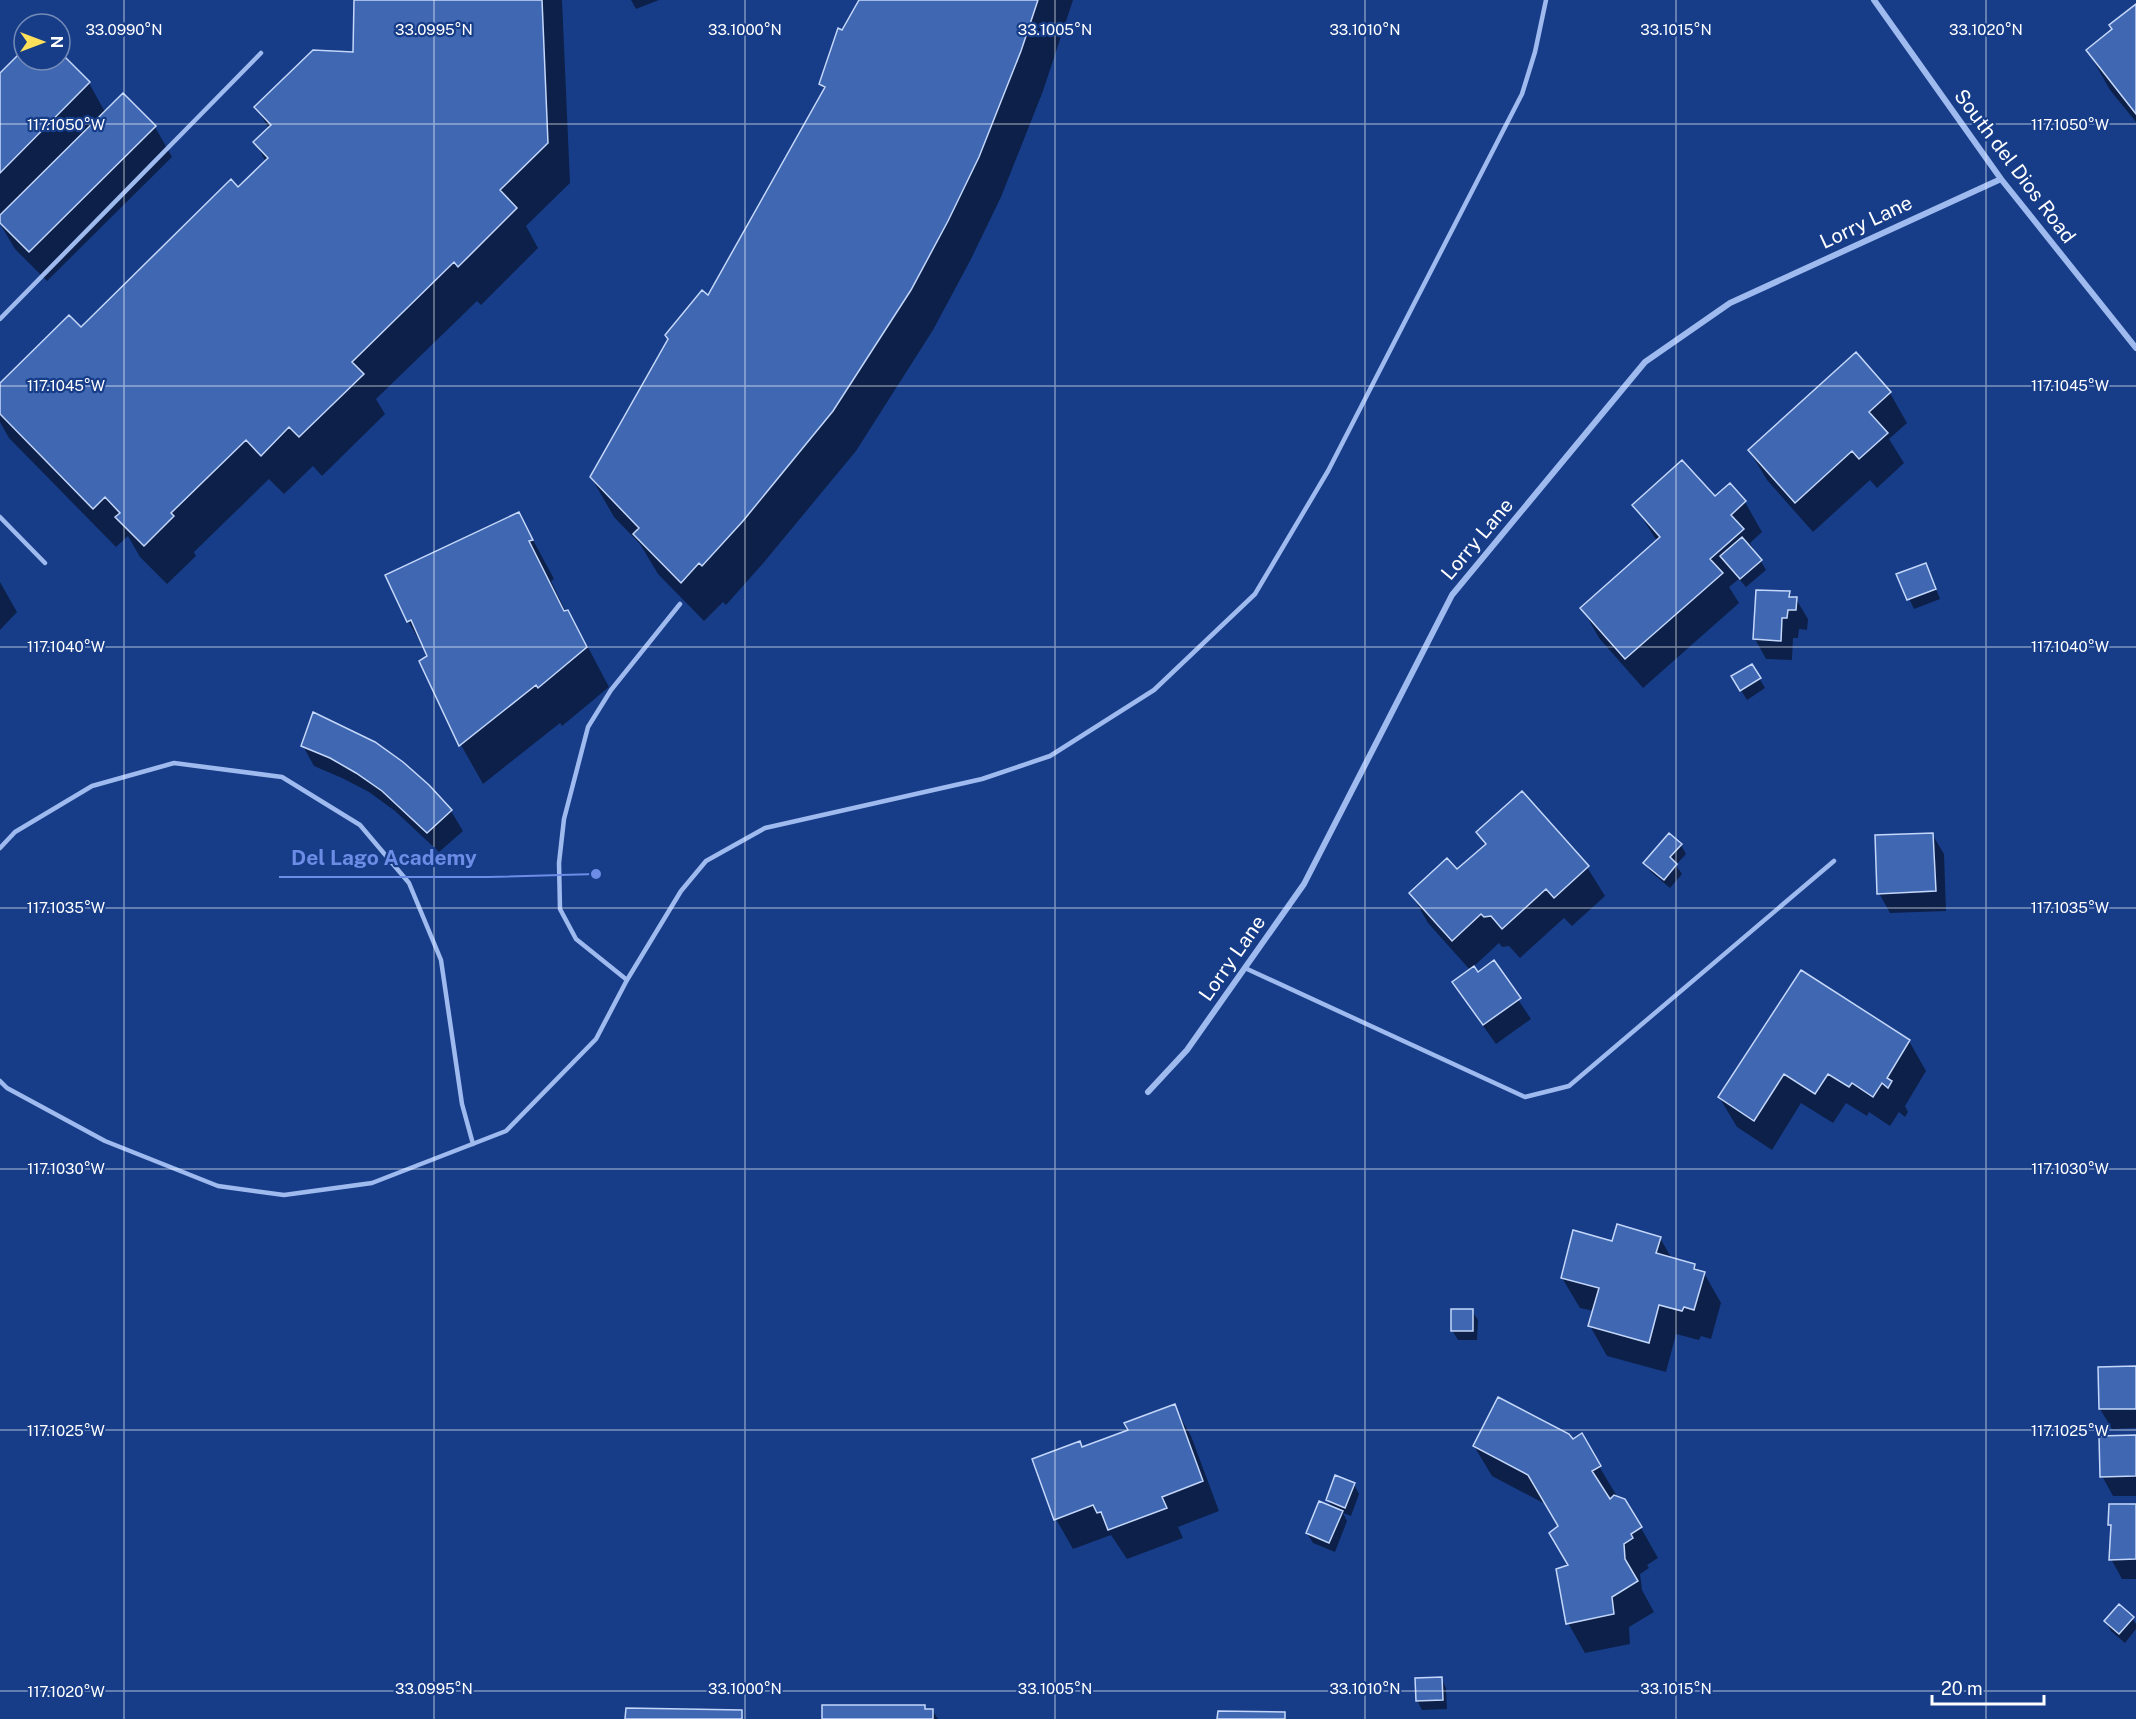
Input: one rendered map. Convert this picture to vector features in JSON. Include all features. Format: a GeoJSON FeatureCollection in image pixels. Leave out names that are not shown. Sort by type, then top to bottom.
{"type":"FeatureCollection","features":[{"type":"Feature","properties":{"kind":"street","name":"South del Dios Road"},"geometry":{"type":"LineString","coordinates":[[1874,0],[2001,179],[2136,348]]}},
{"type":"Feature","properties":{"kind":"street","name":"Lorry Lane"},"geometry":{"type":"LineString","coordinates":[[1148,1092],[1186,1050],[1304,884],[1452,595],[1644,362],[1730,303],[2001,179]]}},
{"type":"Feature","properties":{"kind":"lane"},"geometry":{"type":"LineString","coordinates":[[0,1081],[7,1088],[105,1141],[218,1186],[284,1195],[372,1183],[506,1131],[596,1039],[627,980],[681,891],[706,861],[765,828],[982,779],[1050,756],[1154,690],[1255,594],[1328,471],[1522,94],[1535,52],[1546,0]]}},
{"type":"Feature","properties":{"kind":"lane"},"geometry":{"type":"LineString","coordinates":[[0,320],[261,53]]}},
{"type":"Feature","properties":{"kind":"lane"},"geometry":{"type":"LineString","coordinates":[[0,517],[45,563]]}},
{"type":"Feature","properties":{"kind":"lane"},"geometry":{"type":"LineString","coordinates":[[627,980],[576,939],[560,909],[559,863],[564,819],[588,727],[611,690],[680,604]]}},
{"type":"Feature","properties":{"kind":"lane"},"geometry":{"type":"LineString","coordinates":[[0,848],[15,832],[92,786],[174,763],[282,777],[360,825],[409,883],[441,960],[462,1104],[473,1144]]}},
{"type":"Feature","properties":{"kind":"lane"},"geometry":{"type":"LineString","coordinates":[[1245,968],[1525,1097],[1569,1086],[1834,861]]}},
{"type":"Feature","properties":{"kind":"building"},"geometry":{"type":"Polygon","coordinates":[[[354,0],[542,0],[548,143],[500,190],[517,208],[458,267],[454,262],[352,362],[364,374],[299,437],[289,427],[261,456],[246,440],[171,513],[174,516],[144,546],[115,517],[120,513],[105,497],[93,509],[0,414],[0,383],[69,315],[81,327],[231,179],[238,187],[268,158],[253,142],[271,125],[254,107],[313,50],[353,52],[354,0]]]}},
{"type":"Feature","properties":{"kind":"building"},"geometry":{"type":"Polygon","coordinates":[[[859,0],[1038,0],[1021,51],[979,157],[911,290],[833,411],[743,521],[702,566],[699,563],[681,583],[633,534],[639,528],[590,477],[668,339],[665,335],[702,290],[708,295],[825,87],[819,84],[838,28],[842,30],[859,0]]]}},
{"type":"Feature","properties":{"kind":"building"},"geometry":{"type":"Polygon","coordinates":[[[2136,4],[2136,114],[2086,50],[2112,29],[2109,25],[2136,4]]]}},
{"type":"Feature","properties":{"kind":"building"},"geometry":{"type":"Polygon","coordinates":[[[12,61],[12,72],[72,72],[72,64],[90,82],[0,173],[0,73],[12,61]]]}},
{"type":"Feature","properties":{"kind":"building"},"geometry":{"type":"Polygon","coordinates":[[[123,93],[156,126],[29,252],[0,223],[0,215],[123,93]]]}},
{"type":"Feature","properties":{"kind":"building"},"geometry":{"type":"Polygon","coordinates":[[[1856,352],[1891,392],[1869,412],[1888,433],[1859,459],[1852,451],[1795,503],[1748,450],[1856,352]]]}},
{"type":"Feature","properties":{"kind":"building"},"geometry":{"type":"Polygon","coordinates":[[[1682,460],[1715,496],[1730,483],[1746,501],[1731,515],[1744,529],[1710,559],[1723,573],[1625,659],[1580,608],[1660,537],[1632,505],[1682,460]]]}},
{"type":"Feature","properties":{"kind":"building"},"geometry":{"type":"Polygon","coordinates":[[[519,512],[533,540],[529,541],[564,611],[568,610],[587,647],[538,688],[536,685],[459,746],[419,661],[427,656],[411,620],[407,622],[385,575],[519,512]]]}},
{"type":"Feature","properties":{"kind":"building"},"geometry":{"type":"Polygon","coordinates":[[[1742,537],[1762,560],[1740,579],[1720,556],[1742,537]]]}},
{"type":"Feature","properties":{"kind":"building"},"geometry":{"type":"Polygon","coordinates":[[[1926,563],[1936,589],[1907,600],[1896,574],[1926,563]]]}},
{"type":"Feature","properties":{"kind":"building"},"geometry":{"type":"Polygon","coordinates":[[[1756,590],[1790,591],[1789,597],[1797,597],[1796,610],[1788,610],[1787,618],[1782,618],[1781,641],[1753,639],[1756,590]]]}},
{"type":"Feature","properties":{"kind":"building"},"geometry":{"type":"Polygon","coordinates":[[[1752,664],[1761,678],[1740,691],[1731,676],[1752,664]]]}},
{"type":"Feature","properties":{"kind":"building"},"geometry":{"type":"Polygon","coordinates":[[[313,712],[375,742],[403,762],[452,810],[427,833],[382,791],[356,773],[330,758],[301,746],[313,712]]]}},
{"type":"Feature","properties":{"kind":"building"},"geometry":{"type":"Polygon","coordinates":[[[1522,791],[1589,866],[1554,898],[1546,889],[1502,929],[1491,916],[1484,917],[1481,914],[1452,941],[1409,893],[1447,858],[1457,869],[1486,844],[1476,832],[1522,791]]]}},
{"type":"Feature","properties":{"kind":"building"},"geometry":{"type":"Polygon","coordinates":[[[1669,833],[1682,844],[1670,857],[1677,864],[1664,880],[1643,863],[1669,833]]]}},
{"type":"Feature","properties":{"kind":"building"},"geometry":{"type":"Polygon","coordinates":[[[1933,833],[1936,891],[1877,894],[1875,835],[1933,833]]]}},
{"type":"Feature","properties":{"kind":"building"},"geometry":{"type":"Polygon","coordinates":[[[1494,960],[1521,998],[1483,1025],[1452,982],[1474,966],[1478,972],[1494,960]]]}},
{"type":"Feature","properties":{"kind":"building"},"geometry":{"type":"Polygon","coordinates":[[[1801,970],[1910,1040],[1887,1078],[1892,1081],[1888,1088],[1882,1083],[1873,1097],[1852,1083],[1849,1087],[1828,1074],[1815,1094],[1784,1074],[1754,1121],[1718,1097],[1801,970]]]}},
{"type":"Feature","properties":{"kind":"building"},"geometry":{"type":"Polygon","coordinates":[[[1617,1224],[1661,1237],[1656,1253],[1695,1264],[1694,1269],[1705,1272],[1694,1310],[1684,1307],[1682,1311],[1659,1305],[1649,1343],[1588,1326],[1599,1288],[1561,1278],[1573,1230],[1612,1241],[1617,1224]]]}},
{"type":"Feature","properties":{"kind":"building"},"geometry":{"type":"Polygon","coordinates":[[[1451,1309],[1473,1309],[1473,1331],[1451,1331],[1451,1309]]]}},
{"type":"Feature","properties":{"kind":"building"},"geometry":{"type":"Polygon","coordinates":[[[2136,1366],[2136,1409],[2099,1409],[2098,1367],[2136,1366]]]}},
{"type":"Feature","properties":{"kind":"building"},"geometry":{"type":"Polygon","coordinates":[[[1498,1397],[1569,1434],[1573,1439],[1582,1433],[1601,1466],[1592,1471],[1610,1499],[1614,1495],[1625,1499],[1642,1527],[1631,1534],[1633,1538],[1624,1544],[1625,1559],[1638,1581],[1612,1597],[1614,1614],[1566,1624],[1556,1569],[1568,1565],[1549,1533],[1558,1526],[1528,1475],[1473,1446],[1498,1397]]]}},
{"type":"Feature","properties":{"kind":"building"},"geometry":{"type":"Polygon","coordinates":[[[1175,1404],[1203,1481],[1162,1497],[1167,1508],[1108,1530],[1101,1512],[1097,1513],[1093,1505],[1054,1520],[1032,1459],[1080,1441],[1082,1447],[1128,1430],[1124,1423],[1175,1404]]]}},
{"type":"Feature","properties":{"kind":"building"},"geometry":{"type":"Polygon","coordinates":[[[2136,1435],[2136,1476],[2100,1477],[2099,1436],[2136,1435]]]}},
{"type":"Feature","properties":{"kind":"building"},"geometry":{"type":"Polygon","coordinates":[[[1335,1475],[1355,1483],[1345,1508],[1326,1500],[1335,1475]]]}},
{"type":"Feature","properties":{"kind":"building"},"geometry":{"type":"Polygon","coordinates":[[[1319,1501],[1343,1511],[1329,1543],[1306,1533],[1319,1501]]]}},
{"type":"Feature","properties":{"kind":"building"},"geometry":{"type":"Polygon","coordinates":[[[2109,1504],[2136,1504],[2136,1559],[2109,1560],[2111,1525],[2108,1525],[2109,1504]]]}},
{"type":"Feature","properties":{"kind":"building"},"geometry":{"type":"Polygon","coordinates":[[[2119,1604],[2134,1617],[2119,1634],[2104,1621],[2119,1604]]]}},
{"type":"Feature","properties":{"kind":"building"},"geometry":{"type":"Polygon","coordinates":[[[1442,1677],[1443,1700],[1416,1701],[1415,1678],[1442,1677]]]}},
{"type":"Feature","properties":{"kind":"building"},"geometry":{"type":"Polygon","coordinates":[[[822,1705],[925,1705],[925,1709],[933,1709],[933,1719],[822,1719],[822,1705]]]}},
{"type":"Feature","properties":{"kind":"building"},"geometry":{"type":"Polygon","coordinates":[[[626,1708],[742,1710],[742,1719],[625,1719],[626,1708]]]}},
{"type":"Feature","properties":{"kind":"building"},"geometry":{"type":"Polygon","coordinates":[[[1218,1711],[1285,1712],[1285,1719],[1217,1719],[1218,1711]]]}},
{"type":"Feature","properties":{"kind":"place","name":"Del Lago Academy"},"geometry":{"type":"Point","coordinates":[596,874]}}]}
